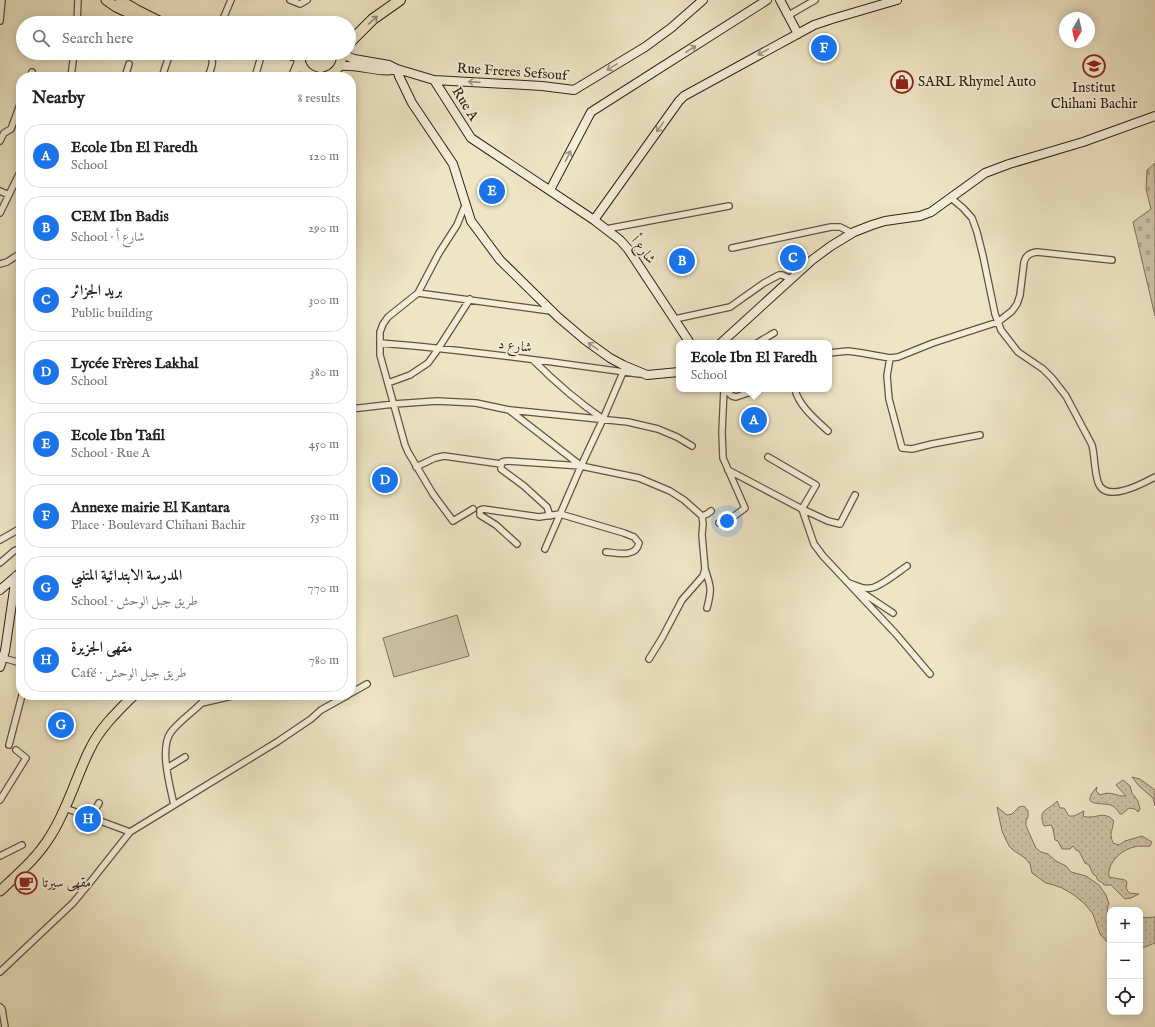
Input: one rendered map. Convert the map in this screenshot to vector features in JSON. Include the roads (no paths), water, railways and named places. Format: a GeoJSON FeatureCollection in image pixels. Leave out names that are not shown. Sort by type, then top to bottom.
{"type":"FeatureCollection","features":[{"type":"Feature","properties":{"kind":"highway"},"geometry":{"type":"LineString","coordinates":[[356,36],[376,17],[400,0]]}},
{"type":"Feature","properties":{"kind":"main road"},"geometry":{"type":"LineString","coordinates":[[106,0],[116,7],[135,16]]}},
{"type":"Feature","properties":{"kind":"main road"},"geometry":{"type":"LineString","coordinates":[[120,0],[148,16]]}},
{"type":"Feature","properties":{"kind":"main road","name":"Rue Freres Sefsouf"},"geometry":{"type":"LineString","coordinates":[[434,80],[542,86],[574,90],[645,48],[703,0]]}},
{"type":"Feature","properties":{"kind":"main road"},"geometry":{"type":"LineString","coordinates":[[550,190],[590,112],[767,0]]}},
{"type":"Feature","properties":{"kind":"main road"},"geometry":{"type":"LineString","coordinates":[[780,0],[798,34]]}},
{"type":"Feature","properties":{"kind":"main road"},"geometry":{"type":"LineString","coordinates":[[594,220],[684,96],[814,25],[897,0]]}},
{"type":"Feature","properties":{"kind":"main road","name":"Rue A"},"geometry":{"type":"LineString","coordinates":[[356,59],[389,65],[434,80],[471,138],[550,190]]}},
{"type":"Feature","properties":{"kind":"main road"},"geometry":{"type":"LineString","coordinates":[[295,72],[299,60]]}},
{"type":"Feature","properties":{"kind":"main road"},"geometry":{"type":"LineString","coordinates":[[301,60],[306,72]]}},
{"type":"Feature","properties":{"kind":"main road"},"geometry":{"type":"LineString","coordinates":[[334,72],[341,63],[341,60]]}},
{"type":"Feature","properties":{"kind":"main road"},"geometry":{"type":"LineString","coordinates":[[339,66],[354,66],[388,71],[397,68],[412,103],[453,164],[471,221],[487,245],[500,260],[552,311],[585,340],[624,369],[647,375],[676,372]]}},
{"type":"Feature","properties":{"kind":"main road"},"geometry":{"type":"LineString","coordinates":[[724,340],[812,260],[852,233],[885,221],[920,216],[932,212],[985,173],[1009,164],[1082,142],[1155,116]]}},
{"type":"Feature","properties":{"kind":"main road","name":"شارع أ"},"geometry":{"type":"LineString","coordinates":[[550,190],[594,220],[628,248],[688,340]]}},
{"type":"Feature","properties":{"kind":"main road"},"geometry":{"type":"LineString","coordinates":[[0,590],[16,577]]}},
{"type":"Feature","properties":{"kind":"main road"},"geometry":{"type":"LineString","coordinates":[[0,666],[3,658],[16,586]]}},
{"type":"Feature","properties":{"kind":"main road"},"geometry":{"type":"LineString","coordinates":[[0,891],[38,854],[51,836],[65,808],[90,748],[102,728],[129,700]]}},
{"type":"Feature","properties":{"kind":"street"},"geometry":{"type":"LineString","coordinates":[[0,21],[2,0]]}},
{"type":"Feature","properties":{"kind":"street"},"geometry":{"type":"LineString","coordinates":[[77,16],[78,2],[84,0]]}},
{"type":"Feature","properties":{"kind":"street"},"geometry":{"type":"LineString","coordinates":[[224,16],[232,0]]}},
{"type":"Feature","properties":{"kind":"street"},"geometry":{"type":"LineString","coordinates":[[290,0],[300,4],[307,0]]}},
{"type":"Feature","properties":{"kind":"street"},"geometry":{"type":"LineString","coordinates":[[789,15],[815,0]]}},
{"type":"Feature","properties":{"kind":"street"},"geometry":{"type":"LineString","coordinates":[[72,72],[73,60]]}},
{"type":"Feature","properties":{"kind":"street"},"geometry":{"type":"LineString","coordinates":[[164,72],[168,60]]}},
{"type":"Feature","properties":{"kind":"street"},"geometry":{"type":"LineString","coordinates":[[210,72],[213,60]]}},
{"type":"Feature","properties":{"kind":"street"},"geometry":{"type":"LineString","coordinates":[[256,72],[260,60]]}},
{"type":"Feature","properties":{"kind":"street"},"geometry":{"type":"LineString","coordinates":[[127,72],[129,64]]}},
{"type":"Feature","properties":{"kind":"street"},"geometry":{"type":"LineString","coordinates":[[0,141],[4,134],[11,129],[16,116]]}},
{"type":"Feature","properties":{"kind":"street"},"geometry":{"type":"LineString","coordinates":[[0,213],[16,180]]}},
{"type":"Feature","properties":{"kind":"street"},"geometry":{"type":"LineString","coordinates":[[0,191],[9,195]]}},
{"type":"Feature","properties":{"kind":"street"},"geometry":{"type":"LineString","coordinates":[[951,198],[972,218],[983,256],[995,314],[1001,330],[1018,352],[1048,373],[1066,396],[1092,445],[1098,484],[1106,491],[1116,492],[1126,490],[1155,477]]}},
{"type":"Feature","properties":{"kind":"street"},"geometry":{"type":"LineString","coordinates":[[466,203],[457,225],[439,253],[418,293],[388,316],[383,324],[380,332],[380,355],[405,445],[416,467],[433,494],[453,521],[473,509]]}},
{"type":"Feature","properties":{"kind":"street"},"geometry":{"type":"LineString","coordinates":[[606,229],[729,206]]}},
{"type":"Feature","properties":{"kind":"street"},"geometry":{"type":"LineString","coordinates":[[732,248],[831,227],[840,227],[852,233]]}},
{"type":"Feature","properties":{"kind":"street"},"geometry":{"type":"LineString","coordinates":[[832,353],[848,351],[890,358],[898,357],[933,343],[998,322],[1012,311],[1017,304],[1020,295],[1024,262],[1026,256],[1031,253],[1037,252],[1112,260]]}},
{"type":"Feature","properties":{"kind":"street"},"geometry":{"type":"LineString","coordinates":[[0,264],[7,262],[16,256]]}},
{"type":"Feature","properties":{"kind":"street"},"geometry":{"type":"LineString","coordinates":[[675,319],[730,307],[774,276],[782,275],[791,279]]}},
{"type":"Feature","properties":{"kind":"street"},"geometry":{"type":"LineString","coordinates":[[418,293],[552,311]]}},
{"type":"Feature","properties":{"kind":"street"},"geometry":{"type":"LineString","coordinates":[[388,383],[410,375],[428,363],[470,299]]}},
{"type":"Feature","properties":{"kind":"street"},"geometry":{"type":"LineString","coordinates":[[761,340],[774,333]]}},
{"type":"Feature","properties":{"kind":"street","name":"شارع د"},"geometry":{"type":"LineString","coordinates":[[380,343],[624,369]]}},
{"type":"Feature","properties":{"kind":"street"},"geometry":{"type":"LineString","coordinates":[[890,358],[887,376],[889,399],[902,448],[912,449],[980,435]]}},
{"type":"Feature","properties":{"kind":"street"},"geometry":{"type":"LineString","coordinates":[[533,360],[550,377],[603,419]]}},
{"type":"Feature","properties":{"kind":"street"},"geometry":{"type":"LineString","coordinates":[[545,549],[624,369]]}},
{"type":"Feature","properties":{"kind":"street"},"geometry":{"type":"LineString","coordinates":[[720,523],[729,520],[745,508],[723,458],[722,432],[724,392]]}},
{"type":"Feature","properties":{"kind":"street"},"geometry":{"type":"LineString","coordinates":[[727,392],[732,396],[736,396],[750,392]]}},
{"type":"Feature","properties":{"kind":"street"},"geometry":{"type":"LineString","coordinates":[[796,392],[798,399],[811,415],[828,431]]}},
{"type":"Feature","properties":{"kind":"street"},"geometry":{"type":"LineString","coordinates":[[356,408],[394,404],[445,401],[476,403],[509,410],[628,422],[658,429],[677,437],[692,446]]}},
{"type":"Feature","properties":{"kind":"street"},"geometry":{"type":"LineString","coordinates":[[509,410],[581,466]]}},
{"type":"Feature","properties":{"kind":"street"},"geometry":{"type":"LineString","coordinates":[[416,467],[435,458],[444,456],[501,464],[502,462],[507,461],[581,466],[639,478],[670,491],[684,500],[702,516],[705,569],[711,586],[711,593],[707,608]]}},
{"type":"Feature","properties":{"kind":"street"},"geometry":{"type":"LineString","coordinates":[[768,457],[816,485],[802,509],[814,544],[823,556],[896,634],[930,674]]}},
{"type":"Feature","properties":{"kind":"street"},"geometry":{"type":"LineString","coordinates":[[501,464],[501,469],[524,486],[547,507],[550,516]]}},
{"type":"Feature","properties":{"kind":"street"},"geometry":{"type":"LineString","coordinates":[[728,470],[802,509],[828,521],[840,524],[855,495]]}},
{"type":"Feature","properties":{"kind":"street"},"geometry":{"type":"LineString","coordinates":[[517,544],[496,525],[480,515],[480,510],[483,509],[539,517],[560,514],[624,533],[634,537],[639,543],[638,548],[634,552],[625,554],[606,552]]}},
{"type":"Feature","properties":{"kind":"street"},"geometry":{"type":"LineString","coordinates":[[702,516],[711,511]]}},
{"type":"Feature","properties":{"kind":"street"},"geometry":{"type":"LineString","coordinates":[[0,540],[16,531]]}},
{"type":"Feature","properties":{"kind":"street"},"geometry":{"type":"LineString","coordinates":[[0,563],[16,550]]}},
{"type":"Feature","properties":{"kind":"street"},"geometry":{"type":"LineString","coordinates":[[848,583],[864,588],[872,588],[880,585],[907,566]]}},
{"type":"Feature","properties":{"kind":"street"},"geometry":{"type":"LineString","coordinates":[[649,659],[682,600],[703,576],[705,569]]}},
{"type":"Feature","properties":{"kind":"street"},"geometry":{"type":"LineString","coordinates":[[848,583],[893,613]]}},
{"type":"Feature","properties":{"kind":"street"},"geometry":{"type":"LineString","coordinates":[[3,658],[16,662]]}},
{"type":"Feature","properties":{"kind":"street"},"geometry":{"type":"LineString","coordinates":[[356,690],[367,684]]}},
{"type":"Feature","properties":{"kind":"street"},"geometry":{"type":"LineString","coordinates":[[9,745],[21,700]]}},
{"type":"Feature","properties":{"kind":"street"},"geometry":{"type":"LineString","coordinates":[[174,805],[165,755],[167,740],[171,733],[205,700]]}},
{"type":"Feature","properties":{"kind":"street"},"geometry":{"type":"LineString","coordinates":[[202,703],[215,700]]}},
{"type":"Feature","properties":{"kind":"street"},"geometry":{"type":"LineString","coordinates":[[0,972],[73,903],[130,832],[277,742],[311,719],[321,710],[339,700]]}},
{"type":"Feature","properties":{"kind":"street"},"geometry":{"type":"LineString","coordinates":[[0,800],[26,758],[16,750]]}},
{"type":"Feature","properties":{"kind":"street"},"geometry":{"type":"LineString","coordinates":[[167,768],[185,757]]}},
{"type":"Feature","properties":{"kind":"street"},"geometry":{"type":"LineString","coordinates":[[91,818],[99,803]]}},
{"type":"Feature","properties":{"kind":"street"},"geometry":{"type":"LineString","coordinates":[[65,808],[130,832]]}},
{"type":"Feature","properties":{"kind":"street"},"geometry":{"type":"LineString","coordinates":[[0,856],[22,845]]}},
{"type":"Feature","properties":{"kind":"street"},"geometry":{"type":"LineString","coordinates":[[0,1007],[2,1009],[5,1027]]}},
{"type":"Feature","properties":{"kind":"place","name":"Annexe mairie El Kantara"},"geometry":{"type":"Point","coordinates":[824,48]}},
{"type":"Feature","properties":{"kind":"place","name":"Institut Chihani Bachir"},"geometry":{"type":"Point","coordinates":[1094,66]}},
{"type":"Feature","properties":{"kind":"place","name":"SARL Rhymel Auto"},"geometry":{"type":"Point","coordinates":[902,82]}},
{"type":"Feature","properties":{"kind":"place","name":"Ecole Ibn Tafil"},"geometry":{"type":"Point","coordinates":[492,191]}},
{"type":"Feature","properties":{"kind":"place","name":"بريد الجزائر"},"geometry":{"type":"Point","coordinates":[793,258]}},
{"type":"Feature","properties":{"kind":"place","name":"CEM Ibn Badis"},"geometry":{"type":"Point","coordinates":[682,261]}},
{"type":"Feature","properties":{"kind":"place","name":"Ecole Ibn El Faredh"},"geometry":{"type":"Point","coordinates":[754,420]}},
{"type":"Feature","properties":{"kind":"place","name":"Lycée Frères Lakhal"},"geometry":{"type":"Point","coordinates":[385,480]}},
{"type":"Feature","properties":{"kind":"place","name":"المدرسة الابتدائية المتنبي"},"geometry":{"type":"Point","coordinates":[61,725]}},
{"type":"Feature","properties":{"kind":"place","name":"مقهى الجزيرة"},"geometry":{"type":"Point","coordinates":[88,819]}},
{"type":"Feature","properties":{"kind":"place","name":"مقهى سيرتا"},"geometry":{"type":"Point","coordinates":[26,883]}}]}
